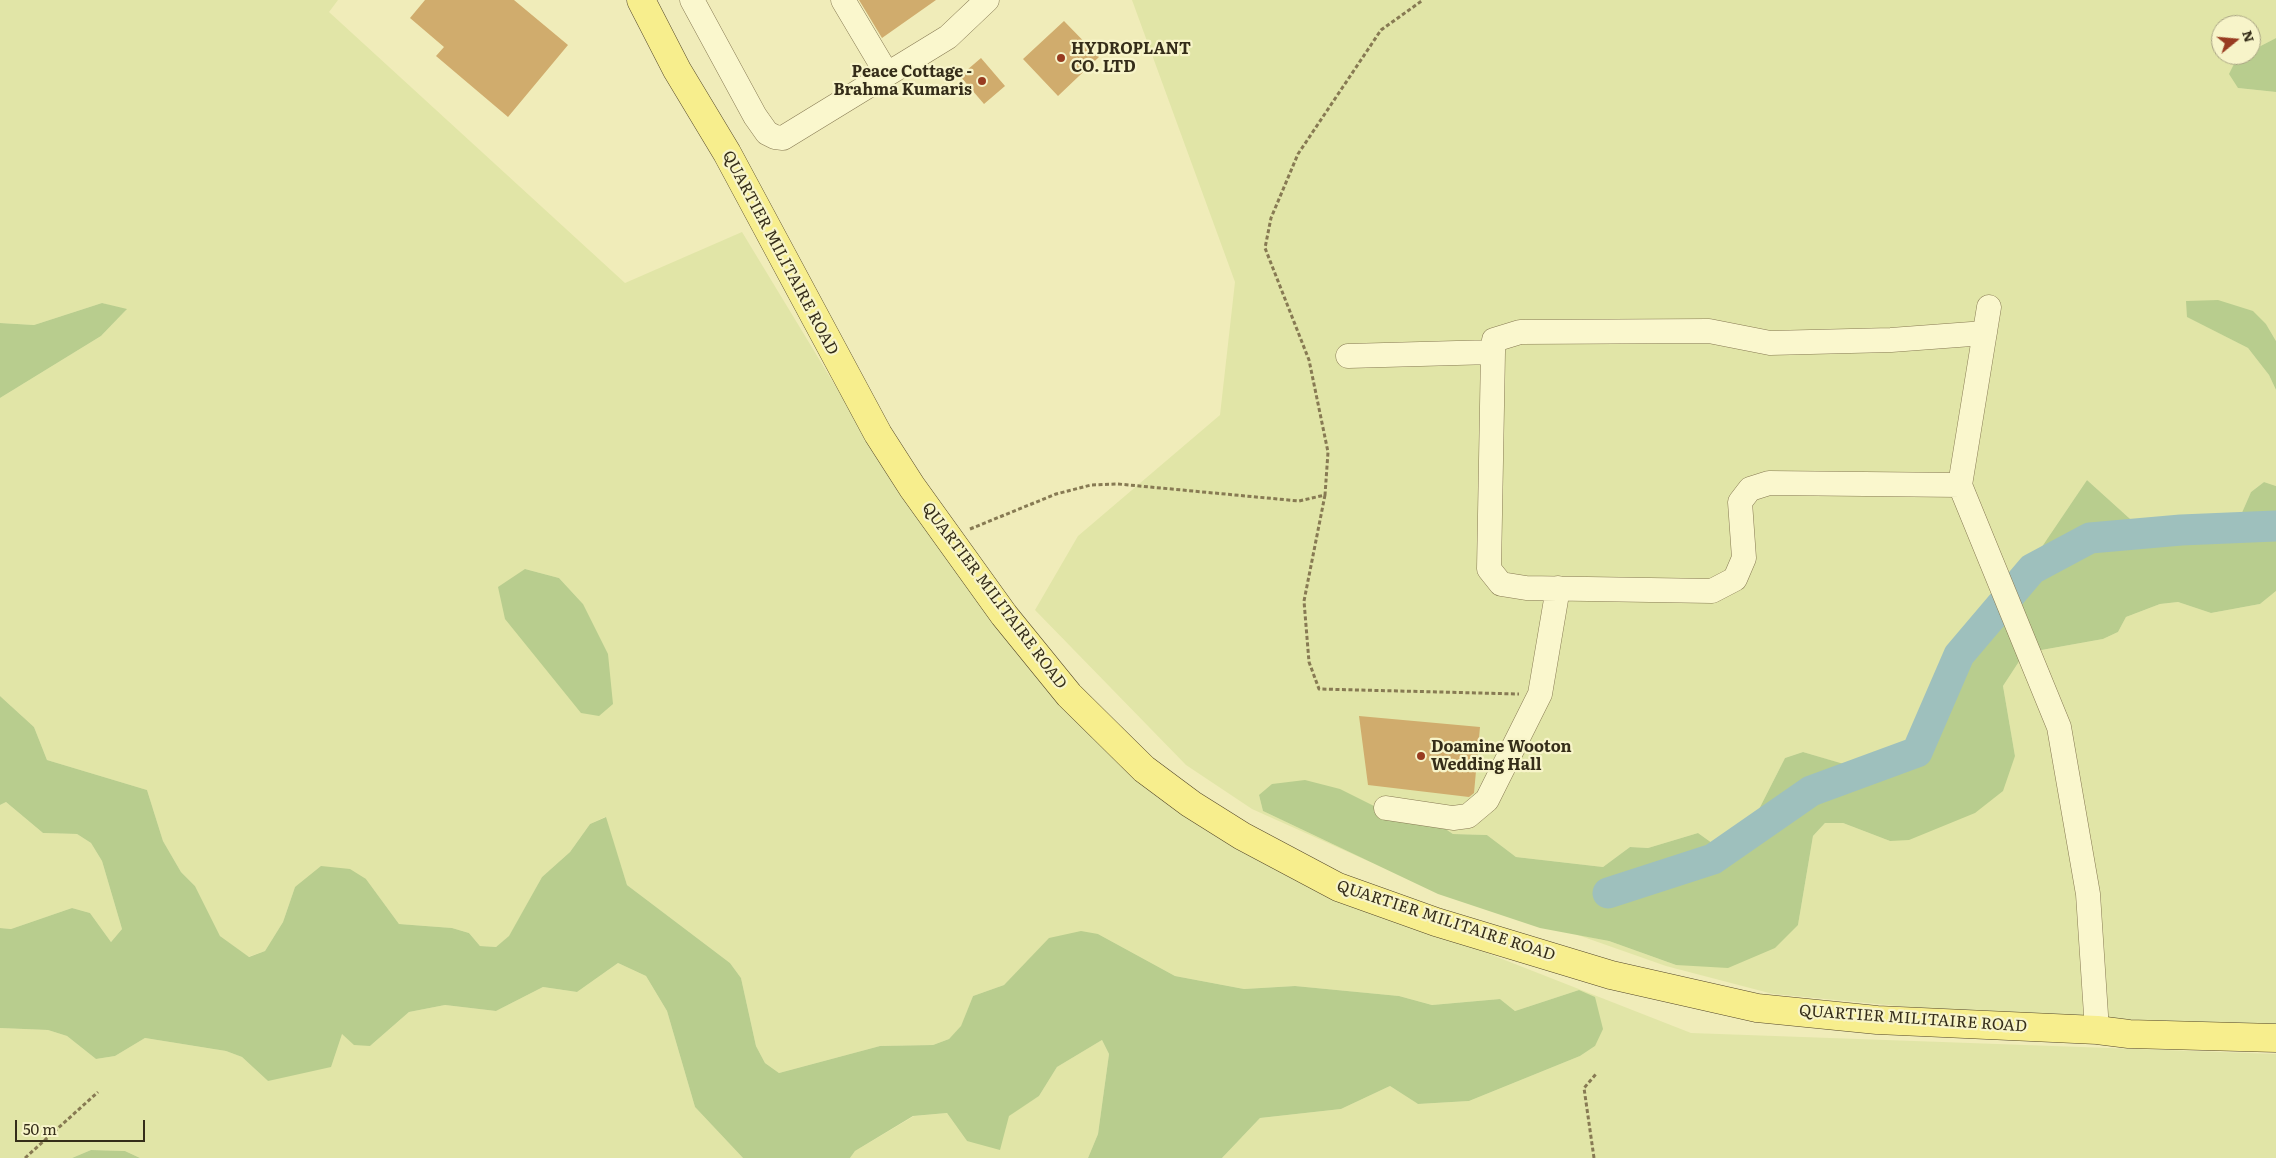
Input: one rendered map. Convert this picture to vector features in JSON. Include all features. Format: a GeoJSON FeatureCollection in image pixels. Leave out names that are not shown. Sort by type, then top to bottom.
{"type":"FeatureCollection","features":[{"type":"Feature","properties":{"kind":"main road","name":"QUARTIER MILITAIRE ROAD"},"geometry":{"type":"LineString","coordinates":[[641,0],[677,70],[727,153],[878,434],[948,538],[1004,615],[1069,695],[1144,769],[1191,804],[1242,836],[1338,887],[1436,922],[1611,975],[1756,1008],[1877,1020],[2097,1030],[2129,1034],[2276,1038]]}},
{"type":"Feature","properties":{"kind":"street"},"geometry":{"type":"LineString","coordinates":[[692,0],[755,116],[766,132],[775,138],[783,138],[948,37],[987,0]]}},
{"type":"Feature","properties":{"kind":"street"},"geometry":{"type":"LineString","coordinates":[[842,0],[887,74]]}},
{"type":"Feature","properties":{"kind":"street"},"geometry":{"type":"LineString","coordinates":[[1989,307],[1960,485],[2059,727],[2088,894],[2097,1030]]}},
{"type":"Feature","properties":{"kind":"street"},"geometry":{"type":"LineString","coordinates":[[1960,485],[1769,483],[1750,489],[1740,502],[1744,558],[1735,579],[1712,590],[1526,588],[1501,584],[1489,569],[1494,340],[1520,332],[1709,331],[1770,343],[1891,340],[1984,332]]}},
{"type":"Feature","properties":{"kind":"street"},"geometry":{"type":"LineString","coordinates":[[1348,356],[1493,352]]}},
{"type":"Feature","properties":{"kind":"street"},"geometry":{"type":"LineString","coordinates":[[1386,808],[1453,818],[1468,816],[1487,800],[1540,694],[1558,588]]}},
{"type":"Feature","properties":{"kind":"path"},"geometry":{"type":"LineString","coordinates":[[1423,0],[1381,30],[1298,154],[1270,218],[1265,248],[1309,360],[1328,452],[1325,496],[1304,601],[1309,662],[1319,689],[1540,694]]}},
{"type":"Feature","properties":{"kind":"path"},"geometry":{"type":"LineString","coordinates":[[948,538],[1056,494],[1091,485],[1118,484],[1299,501],[1325,496]]}},
{"type":"Feature","properties":{"kind":"path"},"geometry":{"type":"LineString","coordinates":[[1594,1158],[1584,1088],[1596,1074]]}},
{"type":"Feature","properties":{"kind":"path"},"geometry":{"type":"LineString","coordinates":[[25,1158],[98,1092]]}},
{"type":"Feature","properties":{"kind":"green space"},"geometry":{"type":"Polygon","coordinates":[[[0,0],[338,0],[329,12],[625,283],[742,232],[901,490],[1112,748],[1418,926],[1691,1033],[2276,1054],[2276,1158],[1222,1158],[1260,1118],[1341,1109],[1390,1086],[1418,1104],[1469,1101],[1580,1056],[1595,1046],[1579,990],[1515,1011],[1500,999],[1432,1005],[1399,996],[1295,986],[1244,989],[1175,976],[1098,934],[1049,939],[1004,985],[973,996],[961,1027],[949,1039],[933,1045],[880,1046],[779,1073],[765,1063],[756,1046],[741,978],[730,963],[627,885],[605,817],[590,824],[570,852],[542,877],[509,937],[496,947],[480,946],[469,933],[452,928],[399,924],[366,879],[295,887],[283,922],[265,951],[248,957],[220,936],[195,886],[181,872],[163,841],[147,790],[47,760],[34,727],[0,696],[0,398],[101,336],[126,310],[102,303],[34,325],[0,323],[0,0]],[[525,569],[583,604],[559,578],[525,569]]]}},
{"type":"Feature","properties":{"kind":"green space"},"geometry":{"type":"Polygon","coordinates":[[[1132,0],[2276,0],[2276,38],[2261,46],[2261,15],[2211,15],[2211,65],[2237,65],[2238,88],[2276,92],[2276,341],[2266,324],[2188,317],[2248,348],[2269,375],[2276,390],[2276,486],[2264,482],[2251,492],[2237,524],[2206,537],[2173,539],[2139,527],[2087,480],[1933,708],[1901,746],[1853,767],[1803,752],[1785,758],[1754,819],[1729,843],[1712,843],[1698,833],[1648,848],[1630,847],[1603,867],[1516,857],[1487,835],[1453,834],[1438,824],[1259,795],[1263,811],[1377,865],[1252,809],[1186,765],[1035,610],[1078,536],[1220,415],[1235,282],[1132,0]]]}},
{"type":"Feature","properties":{"kind":"green space"},"geometry":{"type":"Polygon","coordinates":[[[2276,38],[2276,92],[2238,88],[2229,74],[2234,65],[2261,65],[2261,46],[2276,38]]]}},
{"type":"Feature","properties":{"kind":"green space"},"geometry":{"type":"Polygon","coordinates":[[[2218,300],[2253,311],[2266,324],[2276,341],[2276,390],[2269,375],[2248,348],[2187,317],[2186,301],[2218,300]]]}},
{"type":"Feature","properties":{"kind":"green space"},"geometry":{"type":"Polygon","coordinates":[[[102,303],[127,309],[101,336],[0,398],[0,323],[34,325],[102,303]]]}},
{"type":"Feature","properties":{"kind":"green space"},"geometry":{"type":"Polygon","coordinates":[[[2087,480],[2139,527],[2173,539],[2206,537],[2237,524],[2251,492],[2264,482],[2276,486],[2276,591],[2260,604],[2211,613],[2178,602],[2160,604],[2126,617],[2118,632],[2103,639],[2036,651],[2020,660],[2003,686],[2015,756],[2003,791],[1975,813],[1909,840],[1890,841],[1843,823],[1825,823],[1813,836],[1798,925],[1775,948],[1728,968],[1676,965],[1609,941],[1540,928],[1438,894],[1263,811],[1259,795],[1272,784],[1305,780],[1340,789],[1404,821],[1438,824],[1453,834],[1487,835],[1516,857],[1603,867],[1630,847],[1648,848],[1698,833],[1712,843],[1729,843],[1754,819],[1785,758],[1803,752],[1854,767],[1901,746],[1933,708],[2087,480]]]}},
{"type":"Feature","properties":{"kind":"green space"},"geometry":{"type":"Polygon","coordinates":[[[525,569],[559,578],[583,604],[608,654],[613,704],[599,716],[581,713],[505,619],[498,587],[525,569]]]}},
{"type":"Feature","properties":{"kind":"green space"},"geometry":{"type":"Polygon","coordinates":[[[2276,591],[2276,1042],[1773,994],[1666,966],[1575,934],[1609,941],[1676,965],[1798,925],[1813,836],[1825,823],[1843,823],[1890,841],[2015,756],[2003,686],[2020,660],[2036,651],[2103,639],[2118,632],[2126,617],[2160,604],[2178,602],[2211,613],[2260,604],[2276,591]]]}},
{"type":"Feature","properties":{"kind":"green space"},"geometry":{"type":"Polygon","coordinates":[[[0,696],[34,727],[47,760],[147,790],[163,841],[181,872],[195,886],[220,936],[249,957],[265,951],[283,922],[295,887],[321,866],[350,869],[366,879],[399,924],[452,928],[469,933],[480,946],[496,947],[509,936],[542,877],[570,852],[590,824],[606,817],[627,885],[730,963],[741,978],[756,1046],[765,1063],[779,1073],[880,1046],[933,1045],[949,1039],[961,1026],[973,996],[1004,985],[1049,938],[1081,931],[1098,934],[1175,976],[1244,989],[1295,986],[1399,996],[1432,1005],[1500,999],[1515,1011],[1579,990],[1595,997],[1603,1029],[1595,1046],[1580,1056],[1469,1101],[1418,1104],[1390,1086],[1341,1109],[1260,1118],[1222,1158],[1088,1158],[1098,1134],[1109,1054],[1102,1040],[1057,1067],[1039,1096],[1009,1116],[1000,1150],[967,1141],[947,1113],[913,1116],[855,1151],[850,1158],[743,1158],[695,1107],[667,1011],[646,976],[618,963],[577,992],[543,987],[496,1011],[445,1005],[409,1012],[370,1046],[354,1045],[342,1034],[331,1067],[268,1081],[242,1057],[226,1051],[145,1038],[115,1056],[96,1059],[67,1036],[48,1030],[0,1028],[0,928],[11,929],[72,908],[90,913],[111,942],[122,929],[102,861],[91,843],[77,834],[43,833],[6,802],[0,805],[0,696]]]}},
{"type":"Feature","properties":{"kind":"green space"},"geometry":{"type":"Polygon","coordinates":[[[6,802],[43,833],[77,834],[91,843],[102,861],[122,929],[111,942],[90,913],[72,908],[11,929],[0,928],[0,805],[6,802]]]}},
{"type":"Feature","properties":{"kind":"green space"},"geometry":{"type":"Polygon","coordinates":[[[618,963],[646,976],[667,1011],[695,1107],[743,1158],[140,1158],[125,1151],[91,1150],[72,1158],[0,1158],[0,1028],[48,1030],[67,1036],[96,1059],[115,1056],[145,1038],[226,1051],[242,1057],[268,1081],[342,1034],[370,1046],[409,1012],[445,1005],[496,1011],[543,987],[577,992],[618,963]]]}},
{"type":"Feature","properties":{"kind":"green space"},"geometry":{"type":"Polygon","coordinates":[[[1102,1040],[1109,1054],[1098,1134],[1088,1158],[850,1158],[855,1151],[914,1116],[947,1113],[967,1141],[1039,1096],[1057,1067],[1102,1040]]]}},
{"type":"Feature","properties":{"kind":"green space"},"geometry":{"type":"Polygon","coordinates":[[[91,1150],[125,1151],[140,1158],[72,1158],[91,1150]]]}},
{"type":"Feature","properties":{"kind":"building"},"geometry":{"type":"Polygon","coordinates":[[[425,0],[514,0],[568,45],[508,117],[436,56],[444,47],[410,18],[425,0]]]}},
{"type":"Feature","properties":{"kind":"building"},"geometry":{"type":"Polygon","coordinates":[[[859,0],[936,0],[882,38],[859,0]]]}},
{"type":"Feature","properties":{"kind":"building","name":"HYDROPLANT CO. LTD"},"geometry":{"type":"Polygon","coordinates":[[[1064,21],[1099,57],[1058,96],[1023,59],[1064,21]]]}},
{"type":"Feature","properties":{"kind":"building","name":"Peace Cottage - Brahma Kumaris"},"geometry":{"type":"Polygon","coordinates":[[[981,58],[1005,86],[984,104],[960,76],[981,58]]]}},
{"type":"Feature","properties":{"kind":"building","name":"Doamine Wooton Wedding Hall"},"geometry":{"type":"Polygon","coordinates":[[[1359,716],[1480,727],[1474,793],[1469,797],[1368,785],[1359,716]]]}},
{"type":"Feature","properties":{"kind":"waterway"},"geometry":{"type":"LineString","coordinates":[[1608,893],[1713,859],[1811,791],[1917,752],[1959,655],[2032,569],[2090,538],[2181,530],[2276,526]]}},
{"type":"Feature","properties":{"kind":"place","name":"HYDROPLANT CO. LTD"},"geometry":{"type":"Point","coordinates":[1061,58]}},
{"type":"Feature","properties":{"kind":"place","name":"Peace Cottage - Brahma Kumaris"},"geometry":{"type":"Point","coordinates":[982,81]}},
{"type":"Feature","properties":{"kind":"place","name":"Doamine Wooton Wedding Hall"},"geometry":{"type":"Point","coordinates":[1421,756]}}]}
